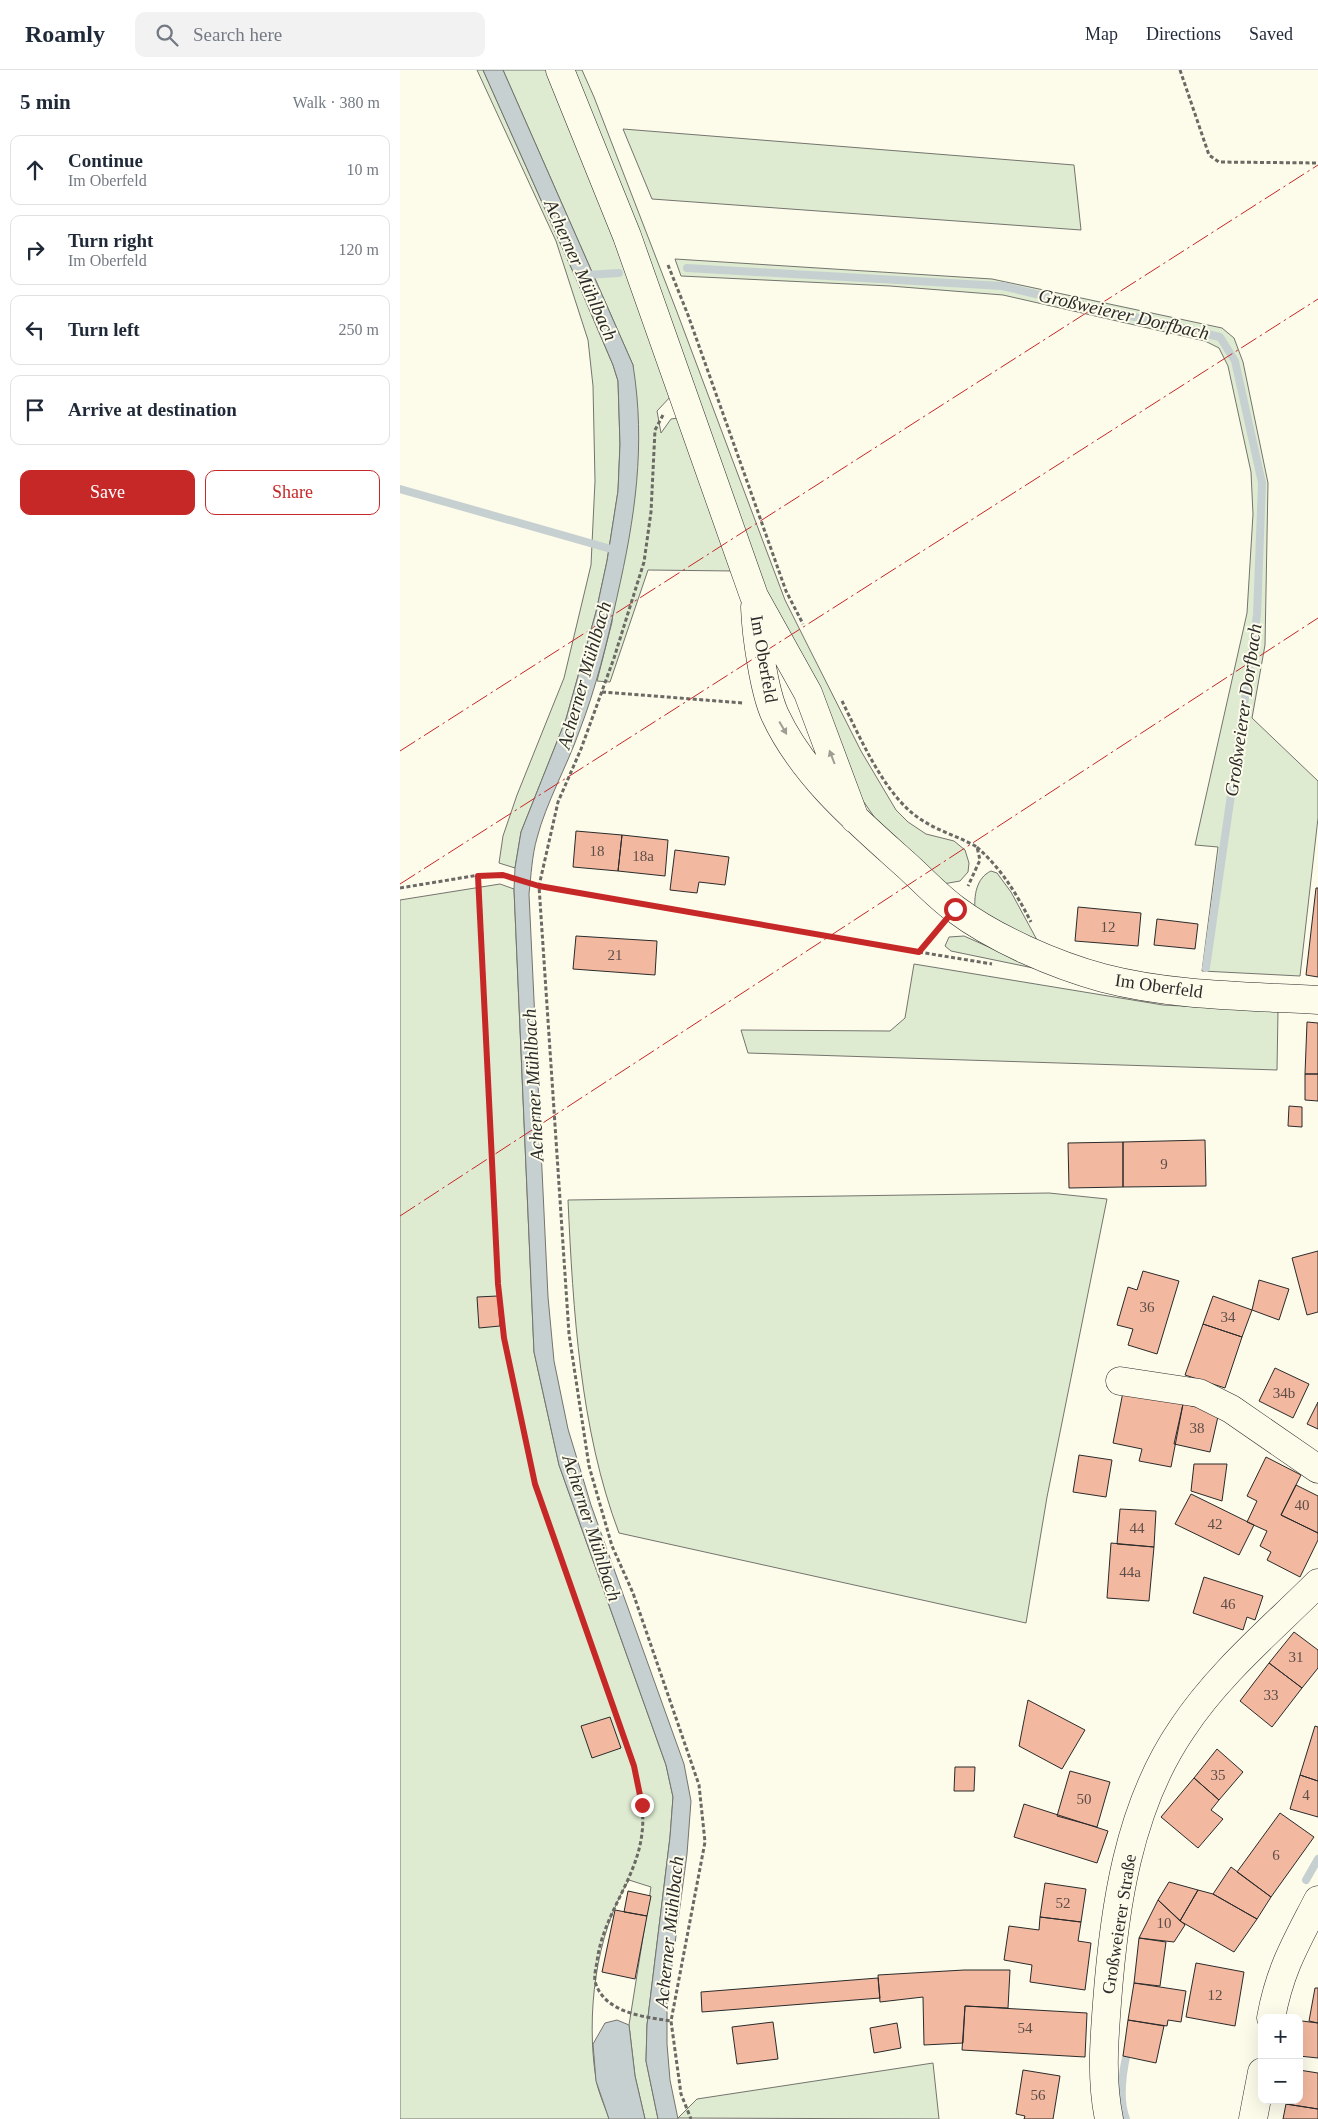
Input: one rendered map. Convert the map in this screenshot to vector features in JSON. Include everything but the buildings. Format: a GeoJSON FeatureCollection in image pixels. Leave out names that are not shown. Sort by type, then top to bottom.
{"type":"FeatureCollection","features":[{"type":"Feature","properties":{"kind":"street"},"geometry":{"type":"LineString","coordinates":[[560,70],[628,236],[754,596]]}},
{"type":"Feature","properties":{"kind":"street","name":"Im Oberfeld"},"geometry":{"type":"LineString","coordinates":[[754,596],[756,630],[772,705],[794,747],[819,781],[855,819],[955,909],[1005,939],[1055,961],[1101,977],[1139,987],[1318,1000]]}},
{"type":"Feature","properties":{"kind":"street","name":"Im Oberfeld"},"geometry":{"type":"LineString","coordinates":[[754,596],[808,693],[855,819]]}},
{"type":"Feature","properties":{"kind":"street"},"geometry":{"type":"LineString","coordinates":[[1120,1381],[1199,1394],[1231,1409],[1318,1469]]}},
{"type":"Feature","properties":{"kind":"street","name":"Großweierer Straße"},"geometry":{"type":"LineString","coordinates":[[1109,2119],[1105,2097],[1103,2060],[1110,1958],[1124,1871],[1137,1823],[1157,1772],[1182,1728],[1217,1684],[1318,1582]]}},
{"type":"Feature","properties":{"kind":"street"},"geometry":{"type":"LineString","coordinates":[[1272,2014],[1277,1986],[1287,1960],[1318,1900]]}},
{"type":"Feature","properties":{"kind":"street"},"geometry":{"type":"LineString","coordinates":[[1253,2119],[1258,2093]]}},
{"type":"Feature","properties":{"kind":"path"},"geometry":{"type":"LineString","coordinates":[[1180,70],[1209,155],[1219,162],[1318,163]]}},
{"type":"Feature","properties":{"kind":"path"},"geometry":{"type":"LineString","coordinates":[[667,263],[688,315],[786,591],[807,633]]}},
{"type":"Feature","properties":{"kind":"path"},"geometry":{"type":"LineString","coordinates":[[684,398],[660,417],[655,430],[651,512],[644,562],[602,692],[581,749],[558,802],[539,886],[569,1334],[588,1466],[612,1546],[633,1594],[700,1785],[705,1842],[671,2021],[682,2094],[691,2119]]}},
{"type":"Feature","properties":{"kind":"path"},"geometry":{"type":"LineString","coordinates":[[602,692],[772,705]]}},
{"type":"Feature","properties":{"kind":"path"},"geometry":{"type":"LineString","coordinates":[[841,700],[866,749],[894,795],[911,812],[925,822],[959,836],[977,846],[997,865],[1013,886],[1039,936],[1055,961]]}},
{"type":"Feature","properties":{"kind":"path"},"geometry":{"type":"LineString","coordinates":[[400,888],[478,876],[503,875],[539,886],[919,952],[955,909],[980,860],[977,846]]}},
{"type":"Feature","properties":{"kind":"path"},"geometry":{"type":"LineString","coordinates":[[478,876],[498,1284],[504,1338],[535,1484],[634,1766],[642,1805],[642,1834],[631,1870],[607,1923],[598,1953],[595,1980],[605,1999],[618,2008],[642,2017],[671,2021]]}},
{"type":"Feature","properties":{"kind":"green space"},"geometry":{"type":"Polygon","coordinates":[[[477,70],[483,70],[578,283],[618,381],[620,444],[618,491],[607,561],[596,612],[566,719],[521,832],[515,868],[499,863],[503,836],[517,795],[564,678],[591,565],[595,481],[593,386],[588,340],[556,241],[477,70]]]}},
{"type":"Feature","properties":{"kind":"green space"},"geometry":{"type":"Polygon","coordinates":[[[503,70],[548,70],[559,94],[672,395],[657,411],[661,433],[671,419],[678,418],[734,571],[648,570],[610,682],[597,681],[612,622],[633,365],[503,70]]]}},
{"type":"Feature","properties":{"kind":"green space"},"geometry":{"type":"Polygon","coordinates":[[[570,70],[582,70],[594,97],[785,600],[861,751],[896,810],[908,822],[926,834],[954,841],[965,850],[969,863],[968,872],[960,881],[943,884],[886,834],[859,795],[764,599],[570,70]]]}},
{"type":"Feature","properties":{"kind":"green space"},"geometry":{"type":"Polygon","coordinates":[[[623,129],[1074,165],[1081,230],[652,199],[623,129]]]}},
{"type":"Feature","properties":{"kind":"green space"},"geometry":{"type":"Polygon","coordinates":[[[675,259],[992,279],[1222,328],[1234,338],[1243,362],[1268,483],[1265,645],[1252,718],[1318,781],[1318,818],[1300,976],[1202,971],[1218,847],[1195,845],[1247,613],[1253,514],[1251,472],[1228,366],[1219,348],[1205,341],[1003,295],[890,286],[681,276],[675,259]]]}},
{"type":"Feature","properties":{"kind":"green space"},"geometry":{"type":"Polygon","coordinates":[[[991,871],[997,873],[1011,892],[1037,940],[993,921],[975,910],[975,899],[979,883],[991,871]]]}},
{"type":"Feature","properties":{"kind":"green space"},"geometry":{"type":"Polygon","coordinates":[[[500,884],[514,889],[534,1352],[559,1465],[666,1765],[673,1797],[670,1837],[647,2025],[646,2061],[658,2119],[645,2119],[635,2076],[629,2025],[651,1887],[629,1880],[617,1902],[608,1925],[596,1976],[593,2003],[593,2055],[596,2079],[609,2119],[400,2119],[400,900],[500,884]]]}},
{"type":"Feature","properties":{"kind":"green space"},"geometry":{"type":"Polygon","coordinates":[[[964,936],[1038,969],[951,951],[945,946],[949,937],[964,936]]]}},
{"type":"Feature","properties":{"kind":"green space"},"geometry":{"type":"Polygon","coordinates":[[[914,964],[1163,1005],[1278,1011],[1277,1070],[748,1053],[741,1030],[890,1031],[905,1018],[914,964]]]}},
{"type":"Feature","properties":{"kind":"green space"},"geometry":{"type":"Polygon","coordinates":[[[1049,1193],[1107,1199],[1047,1497],[1026,1623],[619,1533],[595,1453],[587,1411],[576,1326],[568,1200],[1049,1193]]]}},
{"type":"Feature","properties":{"kind":"green space"},"geometry":{"type":"Polygon","coordinates":[[[933,2063],[939,2119],[678,2118],[697,2099],[933,2063]]]}},
{"type":"Feature","properties":{"kind":"water","name":"Acherner Mühlbach"},"geometry":{"type":"Polygon","coordinates":[[[483,70],[503,70],[633,365],[637,395],[639,424],[637,482],[623,568],[591,699],[537,838],[529,894],[548,1297],[554,1361],[568,1429],[591,1505],[684,1764],[691,1801],[687,1854],[667,2003],[667,2044],[670,2080],[678,2119],[658,2119],[646,2061],[647,2025],[670,1837],[673,1797],[666,1765],[559,1465],[534,1352],[514,889],[515,868],[521,832],[566,719],[596,612],[607,561],[618,491],[620,444],[618,381],[578,283],[483,70]]]}},
{"type":"Feature","properties":{"kind":"water"},"geometry":{"type":"Polygon","coordinates":[[[617,2020],[629,2025],[635,2076],[645,2119],[609,2119],[596,2081],[593,2044],[605,2023],[617,2020]]]}},
{"type":"Feature","properties":{"kind":"waterway","name":"Großweierer Dorfbach"},"geometry":{"type":"LineString","coordinates":[[687,268],[1002,286],[1220,337],[1235,361],[1262,483],[1257,615],[1206,968]]}},
{"type":"Feature","properties":{"kind":"waterway","name":"Großweierer Dorfbach"},"geometry":{"type":"LineString","coordinates":[[585,275],[619,273]]}},
{"type":"Feature","properties":{"kind":"waterway"},"geometry":{"type":"LineString","coordinates":[[400,489],[618,551]]}},
{"type":"Feature","properties":{"kind":"waterway","name":"Großweierer Dorfbach"},"geometry":{"type":"LineString","coordinates":[[1306,1880],[1318,1859]]}},
{"type":"Feature","properties":{"kind":"waterway","name":"Großweierer Dorfbach"},"geometry":{"type":"LineString","coordinates":[[1126,2057],[1122,2080],[1122,2104],[1126,2119]]}},
{"type":"Feature","properties":{"kind":"power"},"geometry":{"type":"LineString","coordinates":[[400,751],[1318,165]]}},
{"type":"Feature","properties":{"kind":"power"},"geometry":{"type":"LineString","coordinates":[[400,884],[1318,299]]}},
{"type":"Feature","properties":{"kind":"power"},"geometry":{"type":"LineString","coordinates":[[400,1216],[1318,618]]}},
{"type":"Feature","properties":{"kind":"route"},"geometry":{"type":"LineString","coordinates":[[642,1805],[634,1766],[535,1484],[504,1338],[498,1284],[478,876],[503,875],[539,886],[919,952],[955,909]]}}]}
